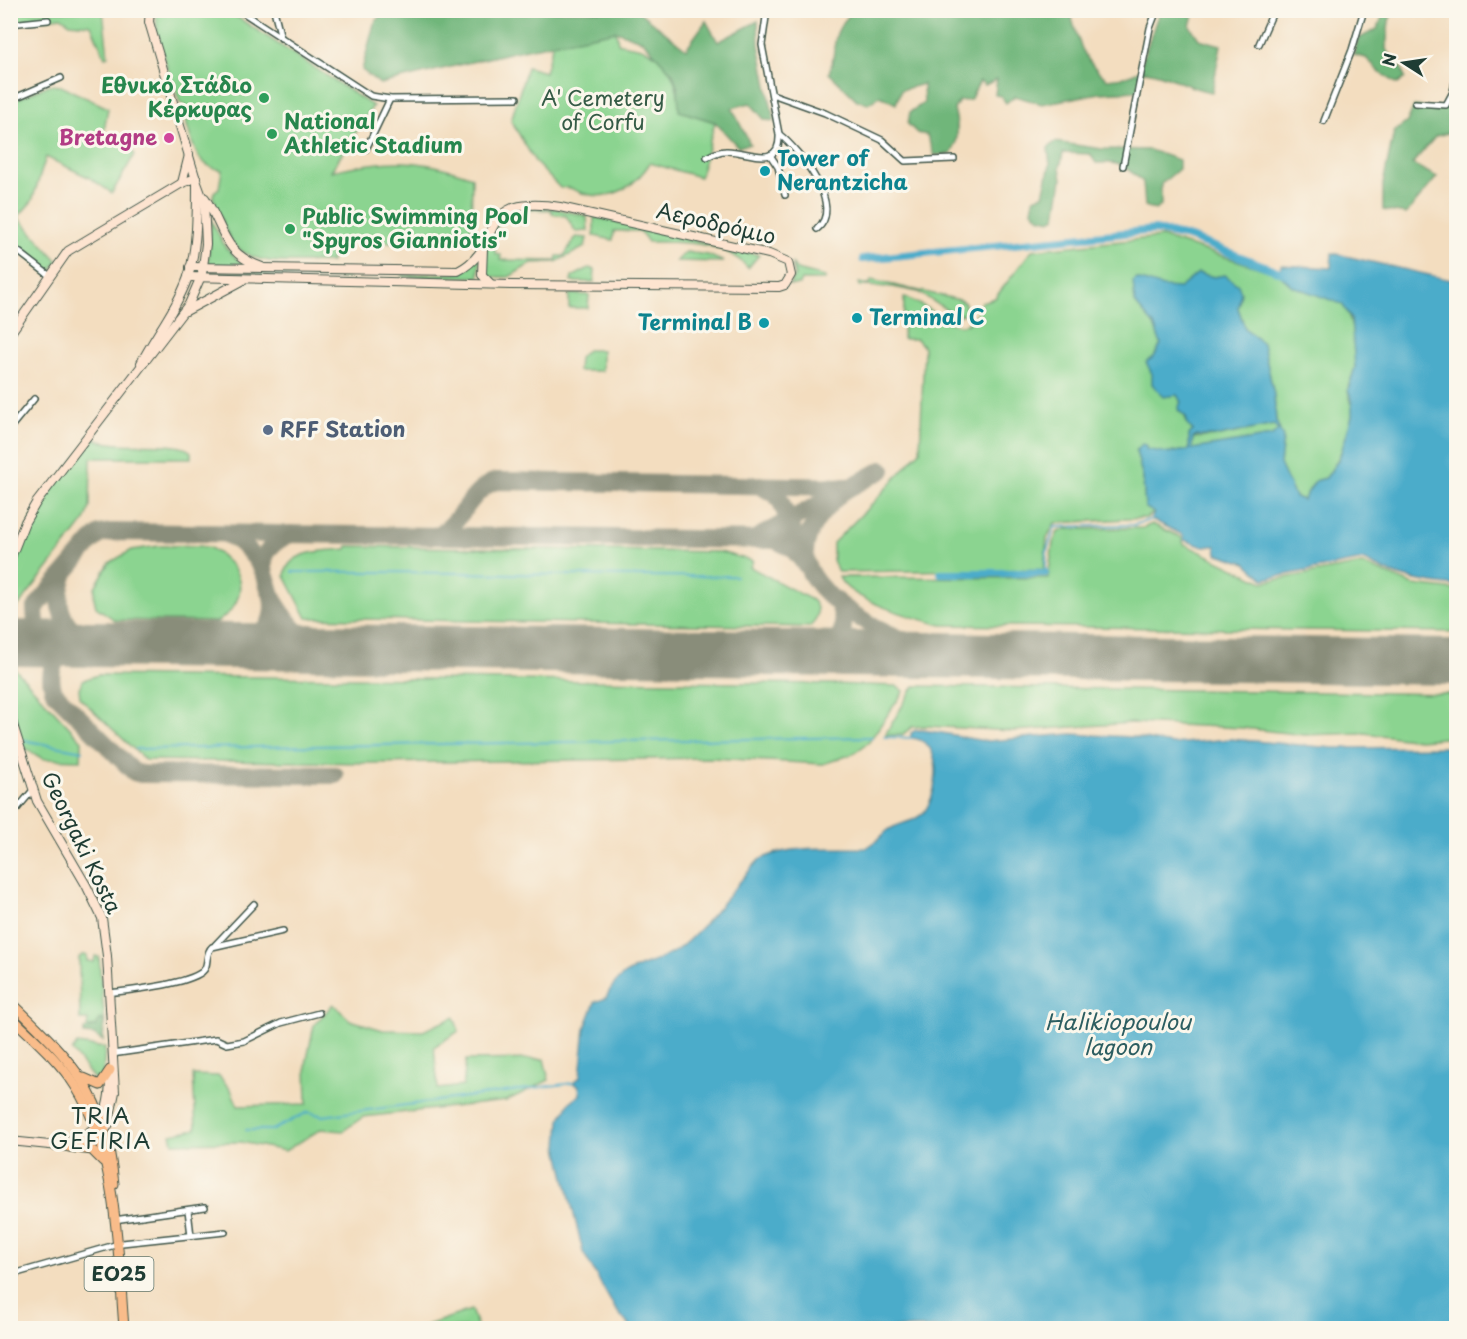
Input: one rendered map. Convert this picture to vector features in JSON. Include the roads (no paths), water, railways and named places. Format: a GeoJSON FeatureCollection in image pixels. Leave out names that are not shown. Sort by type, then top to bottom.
{"type":"FeatureCollection","features":[{"type":"Feature","properties":{"kind":"main road"},"geometry":{"type":"LineString","coordinates":[[148,12],[196,180],[203,195],[231,248],[246,260],[269,269]]}},
{"type":"Feature","properties":{"kind":"main road"},"geometry":{"type":"LineString","coordinates":[[182,183],[189,152]]}},
{"type":"Feature","properties":{"kind":"main road"},"geometry":{"type":"LineString","coordinates":[[12,329],[72,247],[182,183],[196,180]]}},
{"type":"Feature","properties":{"kind":"main road"},"geometry":{"type":"LineString","coordinates":[[133,378],[172,312],[188,277],[196,227],[196,180]]}},
{"type":"Feature","properties":{"kind":"main road"},"geometry":{"type":"LineString","coordinates":[[10,560],[25,522],[36,503],[185,311],[201,278],[203,268],[207,228],[203,195]]}},
{"type":"Feature","properties":{"kind":"main road","name":"Αεροδρόμιο"},"geometry":{"type":"LineString","coordinates":[[188,277],[491,284],[779,287],[788,283],[791,270],[784,260],[770,254],[545,204],[522,205],[503,213],[472,261],[458,272],[190,267]]}},
{"type":"Feature","properties":{"kind":"main road"},"geometry":{"type":"LineString","coordinates":[[484,243],[482,275],[491,284]]}},
{"type":"Feature","properties":{"kind":"main road"},"geometry":{"type":"LineString","coordinates":[[371,281],[373,272]]}},
{"type":"Feature","properties":{"kind":"main road"},"geometry":{"type":"LineString","coordinates":[[185,311],[222,290],[252,279]]}},
{"type":"Feature","properties":{"kind":"main road","name":"Georgaki Kosta"},"geometry":{"type":"LineString","coordinates":[[10,715],[33,790],[97,906],[105,936],[115,1099],[97,1127]]}},
{"type":"Feature","properties":{"kind":"main road","name":"ΕΟ25"},"geometry":{"type":"LineString","coordinates":[[10,1000],[50,1039],[79,1072],[94,1097],[97,1127],[106,1166],[114,1220],[124,1329]]}},
{"type":"Feature","properties":{"kind":"main road","name":"ΕΟ25"},"geometry":{"type":"LineString","coordinates":[[10,1016],[62,1068],[75,1085],[97,1127],[114,1183],[114,1220]]}},
{"type":"Feature","properties":{"kind":"main road","name":"Georgaki Kosta"},"geometry":{"type":"LineString","coordinates":[[97,1127],[108,1104],[112,1057]]}},
{"type":"Feature","properties":{"kind":"main road"},"geometry":{"type":"LineString","coordinates":[[79,1072],[89,1082],[99,1085],[105,1082],[110,1070]]}},
{"type":"Feature","properties":{"kind":"main road"},"geometry":{"type":"LineString","coordinates":[[55,1144],[75,1139],[97,1127]]}},
{"type":"Feature","properties":{"kind":"main road"},"geometry":{"type":"LineString","coordinates":[[69,1147],[97,1127]]}},
{"type":"Feature","properties":{"kind":"main road"},"geometry":{"type":"LineString","coordinates":[[10,1141],[55,1144],[92,1150],[101,1157],[106,1166]]}},
{"type":"Feature","properties":{"kind":"street"},"geometry":{"type":"LineString","coordinates":[[239,10],[366,94],[390,99],[517,98]]}},
{"type":"Feature","properties":{"kind":"street"},"geometry":{"type":"LineString","coordinates":[[274,10],[282,38]]}},
{"type":"Feature","properties":{"kind":"street"},"geometry":{"type":"LineString","coordinates":[[707,158],[729,150],[763,156],[770,155],[778,146],[779,134],[762,45],[767,10]]}},
{"type":"Feature","properties":{"kind":"street"},"geometry":{"type":"LineString","coordinates":[[1123,166],[1150,28],[1157,10]]}},
{"type":"Feature","properties":{"kind":"street"},"geometry":{"type":"LineString","coordinates":[[1259,44],[1274,10]]}},
{"type":"Feature","properties":{"kind":"street"},"geometry":{"type":"LineString","coordinates":[[1324,121],[1352,50],[1364,10]]}},
{"type":"Feature","properties":{"kind":"street"},"geometry":{"type":"LineString","coordinates":[[10,24],[48,20]]}},
{"type":"Feature","properties":{"kind":"street"},"geometry":{"type":"LineString","coordinates":[[1415,103],[1446,105],[1453,92],[1456,76]]}},
{"type":"Feature","properties":{"kind":"street"},"geometry":{"type":"LineString","coordinates":[[10,100],[62,78]]}},
{"type":"Feature","properties":{"kind":"street"},"geometry":{"type":"LineString","coordinates":[[772,94],[825,113],[882,140],[905,161],[954,159]]}},
{"type":"Feature","properties":{"kind":"street"},"geometry":{"type":"LineString","coordinates":[[366,149],[390,99]]}},
{"type":"Feature","properties":{"kind":"street"},"geometry":{"type":"LineString","coordinates":[[779,134],[816,179],[825,201],[827,208],[825,221],[817,229]]}},
{"type":"Feature","properties":{"kind":"street"},"geometry":{"type":"LineString","coordinates":[[770,155],[778,167],[785,195]]}},
{"type":"Feature","properties":{"kind":"street"},"geometry":{"type":"LineString","coordinates":[[10,245],[50,276]]}},
{"type":"Feature","properties":{"kind":"street"},"geometry":{"type":"LineString","coordinates":[[10,428],[34,399]]}},
{"type":"Feature","properties":{"kind":"street"},"geometry":{"type":"LineString","coordinates":[[10,817],[33,790]]}},
{"type":"Feature","properties":{"kind":"street"},"geometry":{"type":"LineString","coordinates":[[109,993],[152,987],[201,973],[206,967],[207,952],[254,904]]}},
{"type":"Feature","properties":{"kind":"street"},"geometry":{"type":"LineString","coordinates":[[214,946],[282,931]]}},
{"type":"Feature","properties":{"kind":"street"},"geometry":{"type":"LineString","coordinates":[[112,1057],[216,1039],[229,1044],[250,1038],[281,1023],[319,1013]]}},
{"type":"Feature","properties":{"kind":"street"},"geometry":{"type":"LineString","coordinates":[[114,1220],[205,1207]]}},
{"type":"Feature","properties":{"kind":"street"},"geometry":{"type":"LineString","coordinates":[[188,1210],[191,1236]]}},
{"type":"Feature","properties":{"kind":"street"},"geometry":{"type":"LineString","coordinates":[[10,1275],[117,1244],[225,1232]]}},
{"type":"Feature","properties":{"kind":"water"},"geometry":{"type":"Polygon","coordinates":[[[1332,253],[1456,281],[1456,586],[1408,578],[1363,560],[1264,579],[1246,563],[1217,554],[1216,546],[1201,546],[1184,540],[1183,535],[1151,519],[1154,513],[1145,507],[1143,478],[1136,451],[1142,444],[1146,445],[1146,449],[1167,453],[1189,450],[1189,435],[1193,430],[1188,426],[1186,417],[1178,410],[1181,401],[1177,395],[1163,397],[1152,384],[1152,374],[1146,362],[1154,357],[1161,344],[1154,325],[1135,303],[1133,282],[1137,279],[1163,287],[1180,288],[1198,273],[1214,277],[1225,275],[1238,285],[1241,292],[1238,308],[1245,328],[1263,344],[1274,395],[1276,421],[1283,438],[1280,464],[1295,497],[1303,500],[1315,481],[1326,478],[1339,459],[1352,416],[1352,400],[1348,390],[1355,367],[1351,318],[1342,304],[1292,286],[1279,274],[1281,265],[1331,268],[1332,253]],[[1274,425],[1219,436],[1197,436],[1193,438],[1192,449],[1272,436],[1278,430],[1274,425]]]}},
{"type":"Feature","properties":{"kind":"water","name":"Halikiopoulou lagoon"},"geometry":{"type":"Polygon","coordinates":[[[916,730],[935,731],[987,741],[1071,734],[1133,737],[1172,744],[1230,739],[1334,748],[1456,747],[1456,1328],[631,1328],[614,1307],[583,1252],[558,1147],[560,1120],[570,1102],[580,1095],[579,1086],[573,1083],[580,1077],[585,1028],[595,1002],[606,998],[612,987],[627,973],[665,957],[686,942],[759,860],[797,849],[865,848],[891,828],[920,816],[933,793],[936,769],[934,757],[929,748],[922,741],[911,738],[911,733],[916,730]]]}},
{"type":"Feature","properties":{"kind":"waterway"},"geometry":{"type":"LineString","coordinates":[[863,259],[1155,230],[1188,237],[1288,275]]}},
{"type":"Feature","properties":{"kind":"waterway"},"geometry":{"type":"LineString","coordinates":[[1045,573],[1047,550],[1055,527],[1133,525],[1153,519]]}},
{"type":"Feature","properties":{"kind":"waterway"},"geometry":{"type":"LineString","coordinates":[[292,572],[736,576]]}},
{"type":"Feature","properties":{"kind":"waterway"},"geometry":{"type":"LineString","coordinates":[[941,573],[1045,573]]}},
{"type":"Feature","properties":{"kind":"waterway"},"geometry":{"type":"LineString","coordinates":[[136,749],[872,737]]}},
{"type":"Feature","properties":{"kind":"waterway"},"geometry":{"type":"LineString","coordinates":[[884,737],[912,738]]}},
{"type":"Feature","properties":{"kind":"waterway"},"geometry":{"type":"LineString","coordinates":[[22,740],[83,751]]}},
{"type":"Feature","properties":{"kind":"waterway"},"geometry":{"type":"LineString","coordinates":[[246,1130],[273,1130],[308,1112],[323,1116],[573,1083]]}},
{"type":"Feature","properties":{"kind":"place","name":"Εθνικό Στάδιο Κέρκυρας"},"geometry":{"type":"Point","coordinates":[264,98]}},
{"type":"Feature","properties":{"kind":"place","name":"National Athletic Stadium"},"geometry":{"type":"Point","coordinates":[272,134]}},
{"type":"Feature","properties":{"kind":"place","name":"Bretagne"},"geometry":{"type":"Point","coordinates":[169,138]}},
{"type":"Feature","properties":{"kind":"place","name":"Tower of Nerantzicha"},"geometry":{"type":"Point","coordinates":[765,171]}},
{"type":"Feature","properties":{"kind":"place","name":"Public Swimming Pool \"Spyros Gianniotis\""},"geometry":{"type":"Point","coordinates":[290,229]}},
{"type":"Feature","properties":{"kind":"place","name":"Terminal C"},"geometry":{"type":"Point","coordinates":[857,318]}},
{"type":"Feature","properties":{"kind":"place","name":"Terminal B"},"geometry":{"type":"Point","coordinates":[764,323]}},
{"type":"Feature","properties":{"kind":"place","name":"RFF Station"},"geometry":{"type":"Point","coordinates":[268,430]}},
{"type":"Feature","properties":{"kind":"district","name":"TRIA GEFIRIA"},"geometry":{"type":"Point","coordinates":[101,1128]}},
{"type":"Feature","properties":{"kind":"park label","name":"A' Cemetery of Corfu"},"geometry":{"type":"Point","coordinates":[603,111]}}]}
